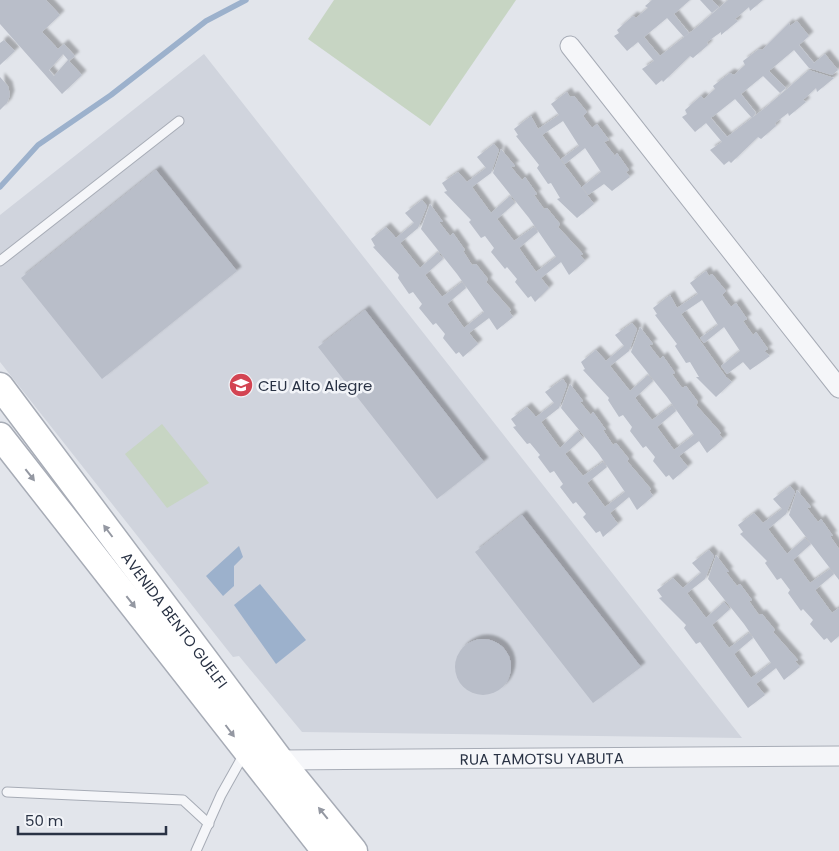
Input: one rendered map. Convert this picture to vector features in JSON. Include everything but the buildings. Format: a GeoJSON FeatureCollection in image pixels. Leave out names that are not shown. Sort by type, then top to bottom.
{"type":"FeatureCollection","features":[{"type":"Feature","properties":{"kind":"main road","name":"AVENIDA BENTO GUELFI"},"geometry":{"type":"LineString","coordinates":[[0,386],[280,760],[354,851]]}},
{"type":"Feature","properties":{"kind":"main road","name":"AVENIDA BENTO GUELFI"},"geometry":{"type":"LineString","coordinates":[[0,436],[325,851]]}},
{"type":"Feature","properties":{"kind":"street"},"geometry":{"type":"LineString","coordinates":[[570,46],[839,388]]}},
{"type":"Feature","properties":{"kind":"street","name":"RUA TAMOTSU YABUTA"},"geometry":{"type":"LineString","coordinates":[[246,752],[280,760],[839,756]]}},
{"type":"Feature","properties":{"kind":"lane"},"geometry":{"type":"LineString","coordinates":[[0,261],[179,121]]}},
{"type":"Feature","properties":{"kind":"lane"},"geometry":{"type":"LineString","coordinates":[[196,851],[221,795],[246,752]]}},
{"type":"Feature","properties":{"kind":"lane"},"geometry":{"type":"LineString","coordinates":[[7,792],[183,800],[209,824]]}},
{"type":"Feature","properties":{"kind":"shaded area","name":"CEU Alto Alegre"},"geometry":{"type":"Polygon","coordinates":[[[204,54],[742,738],[302,732],[239,656],[233,657],[0,362],[0,215],[204,54]]]}},
{"type":"Feature","properties":{"kind":"green space"},"geometry":{"type":"Polygon","coordinates":[[[334,0],[516,0],[430,126],[308,39],[334,0]]]}},
{"type":"Feature","properties":{"kind":"green space"},"geometry":{"type":"Polygon","coordinates":[[[162,424],[209,483],[167,508],[125,454],[162,424]]]}},
{"type":"Feature","properties":{"kind":"water"},"geometry":{"type":"Polygon","coordinates":[[[239,546],[243,557],[234,566],[234,586],[223,596],[206,576],[239,546]]]}},
{"type":"Feature","properties":{"kind":"water"},"geometry":{"type":"Polygon","coordinates":[[[260,584],[306,640],[276,664],[234,605],[260,584]]]}},
{"type":"Feature","properties":{"kind":"waterway"},"geometry":{"type":"LineString","coordinates":[[0,187],[38,145],[111,95],[206,21],[246,0]]}},
{"type":"Feature","properties":{"kind":"place","name":"CEU Alto Alegre"},"geometry":{"type":"Point","coordinates":[241,385]}}]}
